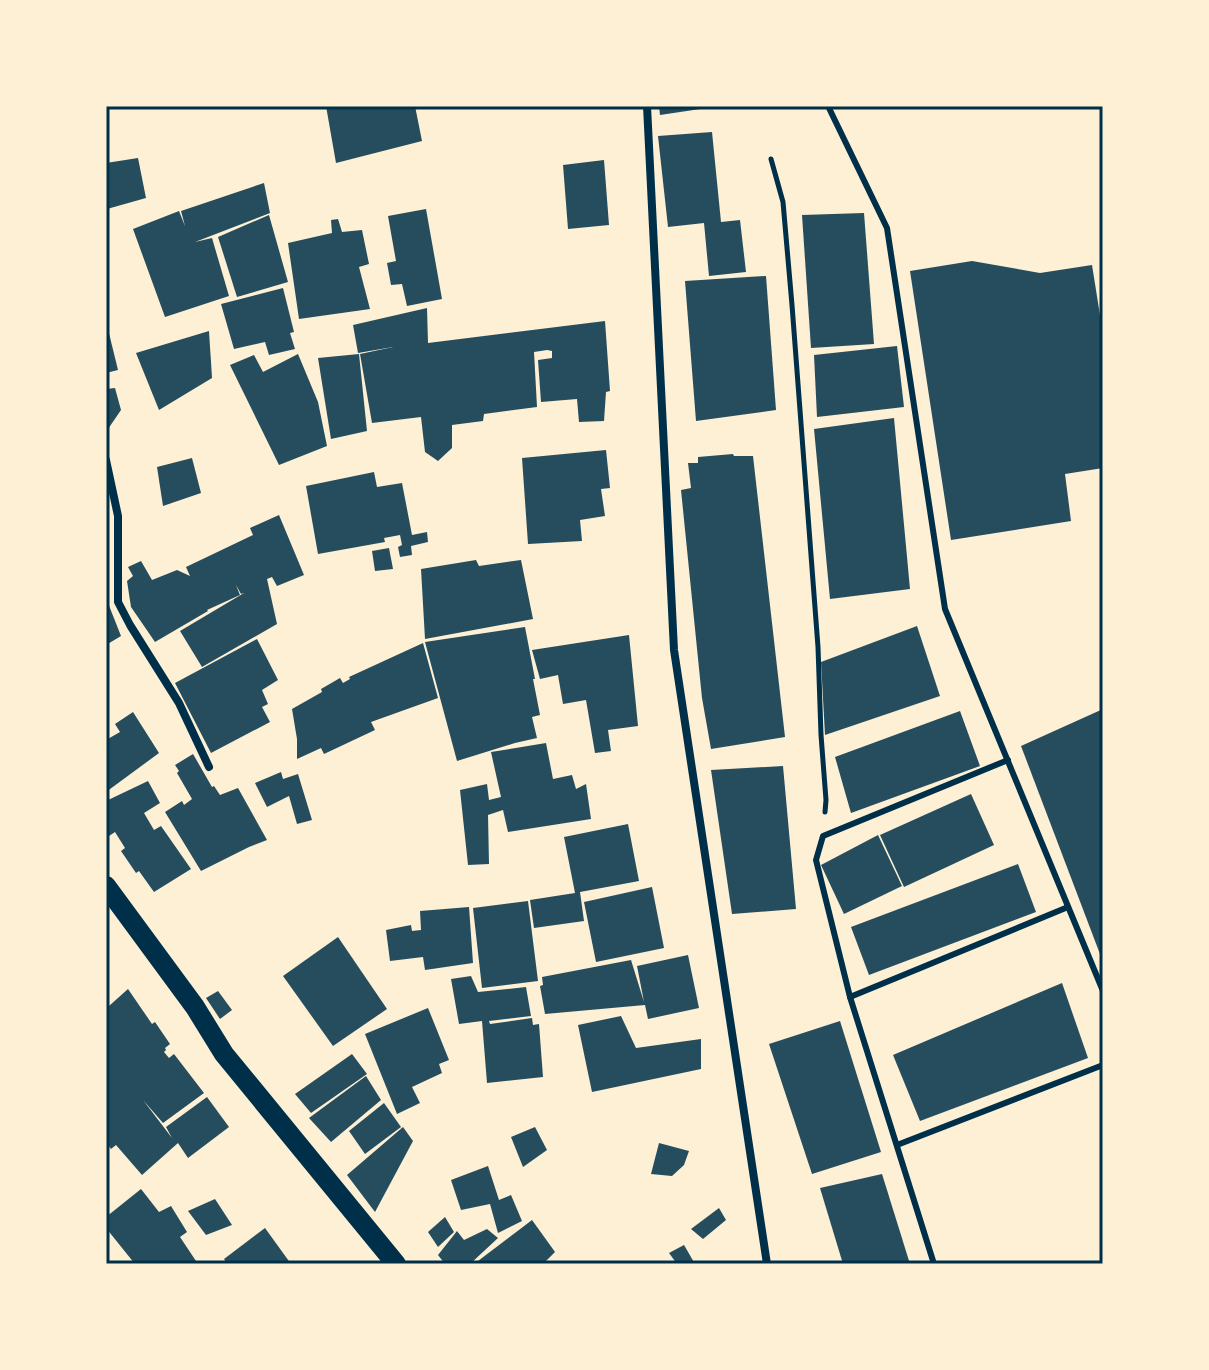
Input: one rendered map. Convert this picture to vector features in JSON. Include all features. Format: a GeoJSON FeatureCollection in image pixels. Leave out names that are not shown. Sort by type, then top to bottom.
{"type":"FeatureCollection","features":[{"type":"Feature","properties":{"kind":"main road"},"geometry":{"type":"LineString","coordinates":[[106,886],[195,1007],[224,1054],[396,1264]]}},
{"type":"Feature","properties":{"kind":"street"},"geometry":{"type":"LineString","coordinates":[[647,106],[674,650],[767,1264]]}},
{"type":"Feature","properties":{"kind":"street"},"geometry":{"type":"LineString","coordinates":[[106,460],[118,516],[118,602],[179,703],[209,767]]}},
{"type":"Feature","properties":{"kind":"lane"},"geometry":{"type":"LineString","coordinates":[[828,106],[887,228],[945,609],[1103,991]]}},
{"type":"Feature","properties":{"kind":"lane"},"geometry":{"type":"LineString","coordinates":[[934,1264],[850,997],[816,860],[823,836],[1008,760]]}},
{"type":"Feature","properties":{"kind":"lane"},"geometry":{"type":"LineString","coordinates":[[850,997],[1068,907]]}},
{"type":"Feature","properties":{"kind":"lane"},"geometry":{"type":"LineString","coordinates":[[897,1145],[1103,1065]]}},
{"type":"Feature","properties":{"kind":"path"},"geometry":{"type":"LineString","coordinates":[[771,159],[783,202],[793,320],[818,647],[826,800],[823,836]]}},
{"type":"Feature","properties":{"kind":"building"},"geometry":{"type":"Polygon","coordinates":[[[326,106],[415,106],[422,141],[336,163],[326,106]]]}},
{"type":"Feature","properties":{"kind":"building"},"geometry":{"type":"Polygon","coordinates":[[[659,106],[707,106],[707,108],[660,115],[659,106]]]}},
{"type":"Feature","properties":{"kind":"building"},"geometry":{"type":"Polygon","coordinates":[[[712,132],[721,222],[740,220],[746,272],[709,276],[704,223],[668,227],[658,136],[712,132]]]}},
{"type":"Feature","properties":{"kind":"building"},"geometry":{"type":"Polygon","coordinates":[[[138,158],[146,198],[107,209],[106,163],[138,158]]]}},
{"type":"Feature","properties":{"kind":"building"},"geometry":{"type":"Polygon","coordinates":[[[604,160],[609,225],[568,229],[563,165],[604,160]]]}},
{"type":"Feature","properties":{"kind":"building"},"geometry":{"type":"Polygon","coordinates":[[[264,183],[270,213],[195,242],[212,238],[229,296],[165,317],[133,229],[179,211],[185,226],[181,211],[264,183]]]}},
{"type":"Feature","properties":{"kind":"building"},"geometry":{"type":"Polygon","coordinates":[[[426,209],[442,299],[407,306],[402,284],[391,285],[387,263],[396,261],[388,216],[426,209]]]}},
{"type":"Feature","properties":{"kind":"building"},"geometry":{"type":"Polygon","coordinates":[[[864,213],[874,344],[811,348],[802,215],[864,213]]]}},
{"type":"Feature","properties":{"kind":"building"},"geometry":{"type":"Polygon","coordinates":[[[269,215],[288,282],[237,297],[218,237],[269,215]]]}},
{"type":"Feature","properties":{"kind":"building"},"geometry":{"type":"Polygon","coordinates":[[[338,219],[342,232],[362,230],[369,264],[359,267],[370,309],[299,319],[288,243],[332,233],[331,220],[338,219]]]}},
{"type":"Feature","properties":{"kind":"building"},"geometry":{"type":"Polygon","coordinates":[[[972,261],[1040,273],[1092,265],[1103,334],[1103,468],[1065,474],[1071,521],[951,540],[910,271],[972,261]]]}},
{"type":"Feature","properties":{"kind":"building"},"geometry":{"type":"Polygon","coordinates":[[[766,276],[776,410],[696,421],[685,281],[766,276]]]}},
{"type":"Feature","properties":{"kind":"building"},"geometry":{"type":"Polygon","coordinates":[[[283,288],[295,349],[269,355],[265,342],[234,349],[221,304],[283,288]]]}},
{"type":"Feature","properties":{"kind":"building"},"geometry":{"type":"Polygon","coordinates":[[[427,308],[428,343],[605,321],[610,391],[606,392],[604,421],[579,422],[577,399],[541,402],[538,360],[552,358],[552,351],[547,350],[534,352],[537,407],[484,414],[483,421],[452,425],[452,448],[438,461],[425,452],[421,417],[372,423],[360,354],[393,347],[358,353],[353,325],[427,308]]]}},
{"type":"Feature","properties":{"kind":"building"},"geometry":{"type":"Polygon","coordinates":[[[106,326],[118,370],[106,373],[106,326]]]}},
{"type":"Feature","properties":{"kind":"building"},"geometry":{"type":"Polygon","coordinates":[[[209,331],[212,378],[159,410],[136,353],[209,331]]]}},
{"type":"Feature","properties":{"kind":"building"},"geometry":{"type":"Polygon","coordinates":[[[897,346],[904,407],[817,417],[814,355],[897,346]]]}},
{"type":"Feature","properties":{"kind":"building"},"geometry":{"type":"Polygon","coordinates":[[[298,354],[318,402],[327,446],[279,465],[230,365],[254,355],[263,372],[298,354]]]}},
{"type":"Feature","properties":{"kind":"building"},"geometry":{"type":"Polygon","coordinates":[[[359,354],[367,431],[331,439],[318,358],[359,354]]]}},
{"type":"Feature","properties":{"kind":"building"},"geometry":{"type":"Polygon","coordinates":[[[115,388],[121,410],[106,432],[106,389],[115,388]]]}},
{"type":"Feature","properties":{"kind":"building"},"geometry":{"type":"Polygon","coordinates":[[[894,418],[910,589],[830,599],[814,429],[894,418]]]}},
{"type":"Feature","properties":{"kind":"building"},"geometry":{"type":"Polygon","coordinates":[[[606,450],[610,488],[601,489],[605,516],[580,520],[582,541],[528,544],[522,458],[606,450]]]}},
{"type":"Feature","properties":{"kind":"building"},"geometry":{"type":"Polygon","coordinates":[[[753,456],[785,737],[711,749],[702,698],[681,490],[691,488],[688,463],[698,463],[698,457],[753,456]]]}},
{"type":"Feature","properties":{"kind":"building"},"geometry":{"type":"Polygon","coordinates":[[[192,458],[201,493],[163,506],[157,467],[192,458]]]}},
{"type":"Feature","properties":{"kind":"building"},"geometry":{"type":"Polygon","coordinates":[[[374,472],[377,487],[402,483],[412,535],[427,532],[428,542],[411,546],[412,555],[400,557],[400,535],[384,538],[385,542],[318,554],[306,486],[374,472]]]}},
{"type":"Feature","properties":{"kind":"building"},"geometry":{"type":"Polygon","coordinates":[[[279,515],[304,575],[277,586],[272,577],[267,579],[277,624],[202,667],[180,631],[244,593],[241,594],[236,585],[240,595],[207,610],[155,642],[131,607],[127,581],[133,576],[128,567],[141,561],[152,580],[177,570],[190,576],[186,567],[253,535],[250,528],[279,515]]]}},
{"type":"Feature","properties":{"kind":"building"},"geometry":{"type":"Polygon","coordinates":[[[389,548],[393,569],[375,571],[372,551],[389,548]]]}},
{"type":"Feature","properties":{"kind":"building"},"geometry":{"type":"Polygon","coordinates":[[[476,560],[479,566],[521,560],[533,619],[425,639],[421,569],[476,560]]]}},
{"type":"Feature","properties":{"kind":"building"},"geometry":{"type":"Polygon","coordinates":[[[106,598],[121,636],[106,645],[106,598]]]}},
{"type":"Feature","properties":{"kind":"building"},"geometry":{"type":"Polygon","coordinates":[[[917,626],[940,696],[825,735],[821,662],[917,626]]]}},
{"type":"Feature","properties":{"kind":"building"},"geometry":{"type":"Polygon","coordinates":[[[525,627],[540,715],[532,717],[537,738],[457,761],[425,642],[525,627]]]}},
{"type":"Feature","properties":{"kind":"building"},"geometry":{"type":"Polygon","coordinates":[[[629,635],[638,726],[608,730],[611,751],[595,753],[586,700],[563,704],[558,675],[540,679],[532,650],[629,635]]]}},
{"type":"Feature","properties":{"kind":"building"},"geometry":{"type":"Polygon","coordinates":[[[257,639],[278,680],[262,690],[268,704],[262,707],[270,722],[211,753],[175,683],[257,639]]]}},
{"type":"Feature","properties":{"kind":"building"},"geometry":{"type":"Polygon","coordinates":[[[423,643],[438,698],[371,722],[375,730],[324,754],[321,748],[297,759],[292,709],[340,678],[343,683],[349,677],[423,643]]]}},
{"type":"Feature","properties":{"kind":"building"},"geometry":{"type":"Polygon","coordinates":[[[1103,709],[1103,962],[1021,746],[1103,709]]]}},
{"type":"Feature","properties":{"kind":"building"},"geometry":{"type":"Polygon","coordinates":[[[960,711],[980,766],[851,813],[835,757],[960,711]]]}},
{"type":"Feature","properties":{"kind":"building"},"geometry":{"type":"Polygon","coordinates":[[[133,712],[159,753],[106,792],[106,740],[120,732],[115,724],[133,712]]]}},
{"type":"Feature","properties":{"kind":"building"},"geometry":{"type":"Polygon","coordinates":[[[546,743],[553,779],[572,775],[576,789],[586,784],[591,819],[508,832],[503,810],[488,815],[489,864],[468,865],[460,790],[487,784],[489,800],[501,797],[491,752],[546,743]]]}},
{"type":"Feature","properties":{"kind":"building"},"geometry":{"type":"Polygon","coordinates":[[[193,754],[220,795],[238,788],[267,840],[201,871],[165,812],[182,801],[184,805],[192,799],[175,765],[193,754]]]}},
{"type":"Feature","properties":{"kind":"building"},"geometry":{"type":"Polygon","coordinates":[[[783,766],[796,909],[732,914],[711,770],[783,766]]]}},
{"type":"Feature","properties":{"kind":"building"},"geometry":{"type":"Polygon","coordinates":[[[281,772],[283,779],[298,774],[312,820],[297,824],[289,796],[267,807],[255,783],[281,772]]]}},
{"type":"Feature","properties":{"kind":"building"},"geometry":{"type":"Polygon","coordinates":[[[148,781],[160,803],[144,813],[154,830],[161,826],[191,869],[154,892],[121,851],[125,848],[115,832],[106,838],[106,801],[148,781]]]}},
{"type":"Feature","properties":{"kind":"building"},"geometry":{"type":"Polygon","coordinates":[[[971,794],[994,845],[904,887],[880,835],[971,794]]]}},
{"type":"Feature","properties":{"kind":"building"},"geometry":{"type":"Polygon","coordinates":[[[628,824],[639,881],[580,892],[584,921],[534,928],[530,900],[575,893],[564,837],[628,824]]]}},
{"type":"Feature","properties":{"kind":"building"},"geometry":{"type":"Polygon","coordinates":[[[878,835],[902,886],[844,914],[821,865],[878,835]]]}},
{"type":"Feature","properties":{"kind":"building"},"geometry":{"type":"Polygon","coordinates":[[[1018,864],[1036,912],[869,975],[851,927],[1018,864]]]}},
{"type":"Feature","properties":{"kind":"building"},"geometry":{"type":"Polygon","coordinates":[[[652,887],[664,948],[596,962],[584,902],[652,887]]]}},
{"type":"Feature","properties":{"kind":"building"},"geometry":{"type":"Polygon","coordinates":[[[528,901],[538,981],[482,988],[473,908],[528,901]]]}},
{"type":"Feature","properties":{"kind":"building"},"geometry":{"type":"Polygon","coordinates":[[[469,907],[473,963],[425,970],[423,957],[390,961],[386,930],[411,925],[412,931],[421,930],[420,911],[469,907]]]}},
{"type":"Feature","properties":{"kind":"building"},"geometry":{"type":"Polygon","coordinates":[[[338,937],[387,1009],[333,1046],[283,976],[338,937]]]}},
{"type":"Feature","properties":{"kind":"building"},"geometry":{"type":"Polygon","coordinates":[[[688,955],[699,1008],[648,1019],[645,1005],[545,1014],[540,986],[543,985],[542,977],[631,960],[644,1002],[637,966],[688,955]]]}},
{"type":"Feature","properties":{"kind":"building"},"geometry":{"type":"Polygon","coordinates":[[[471,976],[478,992],[526,987],[531,1016],[489,1021],[490,1024],[532,1018],[533,1025],[539,1024],[543,1077],[487,1083],[482,1021],[459,1024],[451,979],[471,976]]]}},
{"type":"Feature","properties":{"kind":"building"},"geometry":{"type":"Polygon","coordinates":[[[1062,983],[1088,1058],[920,1121],[893,1055],[1062,983]]]}},
{"type":"Feature","properties":{"kind":"building"},"geometry":{"type":"Polygon","coordinates":[[[128,989],[170,1044],[164,1052],[169,1058],[174,1054],[204,1093],[163,1123],[143,1100],[172,1138],[166,1127],[207,1097],[229,1127],[188,1158],[178,1143],[142,1175],[116,1145],[111,1149],[106,1142],[106,1001],[109,1006],[128,989]]]}},
{"type":"Feature","properties":{"kind":"building"},"geometry":{"type":"Polygon","coordinates":[[[218,991],[232,1010],[220,1019],[206,998],[218,991]]]}},
{"type":"Feature","properties":{"kind":"building"},"geometry":{"type":"Polygon","coordinates":[[[428,1008],[449,1060],[439,1064],[442,1073],[412,1087],[420,1103],[397,1114],[365,1034],[428,1008]]]}},
{"type":"Feature","properties":{"kind":"building"},"geometry":{"type":"Polygon","coordinates":[[[621,1016],[636,1048],[701,1039],[701,1069],[592,1092],[578,1025],[621,1016]]]}},
{"type":"Feature","properties":{"kind":"building"},"geometry":{"type":"Polygon","coordinates":[[[840,1021],[881,1152],[812,1174],[769,1044],[840,1021]]]}},
{"type":"Feature","properties":{"kind":"building"},"geometry":{"type":"Polygon","coordinates":[[[352,1054],[367,1074],[311,1113],[295,1094],[352,1054]]]}},
{"type":"Feature","properties":{"kind":"building"},"geometry":{"type":"Polygon","coordinates":[[[366,1076],[381,1100],[331,1142],[309,1118],[366,1076]]]}},
{"type":"Feature","properties":{"kind":"building"},"geometry":{"type":"Polygon","coordinates":[[[384,1103],[401,1127],[365,1154],[349,1131],[384,1103]]]}},
{"type":"Feature","properties":{"kind":"building"},"geometry":{"type":"Polygon","coordinates":[[[403,1127],[413,1141],[375,1212],[347,1175],[403,1127]]]}},
{"type":"Feature","properties":{"kind":"building"},"geometry":{"type":"Polygon","coordinates":[[[535,1127],[547,1150],[523,1167],[511,1137],[535,1127]]]}},
{"type":"Feature","properties":{"kind":"building"},"geometry":{"type":"Polygon","coordinates":[[[659,1143],[689,1151],[684,1165],[672,1176],[651,1174],[659,1143]]]}},
{"type":"Feature","properties":{"kind":"building"},"geometry":{"type":"Polygon","coordinates":[[[488,1166],[499,1200],[511,1195],[522,1221],[498,1233],[490,1204],[461,1210],[451,1180],[488,1166]]]}},
{"type":"Feature","properties":{"kind":"building"},"geometry":{"type":"Polygon","coordinates":[[[882,1174],[910,1264],[843,1264],[820,1188],[882,1174]]]}},
{"type":"Feature","properties":{"kind":"building"},"geometry":{"type":"Polygon","coordinates":[[[141,1189],[159,1212],[171,1206],[187,1232],[180,1237],[198,1264],[135,1264],[106,1228],[106,1217],[141,1189]]]}},
{"type":"Feature","properties":{"kind":"building"},"geometry":{"type":"Polygon","coordinates":[[[215,1199],[232,1225],[206,1235],[188,1211],[215,1199]]]}},
{"type":"Feature","properties":{"kind":"building"},"geometry":{"type":"Polygon","coordinates":[[[719,1208],[726,1220],[703,1239],[691,1229],[719,1208]]]}},
{"type":"Feature","properties":{"kind":"building"},"geometry":{"type":"Polygon","coordinates":[[[445,1217],[454,1232],[438,1247],[428,1232],[445,1217]]]}},
{"type":"Feature","properties":{"kind":"building"},"geometry":{"type":"Polygon","coordinates":[[[532,1220],[555,1252],[543,1264],[474,1264],[532,1220]]]}},
{"type":"Feature","properties":{"kind":"building"},"geometry":{"type":"Polygon","coordinates":[[[265,1228],[291,1264],[227,1264],[224,1259],[265,1228]]]}},
{"type":"Feature","properties":{"kind":"building"},"geometry":{"type":"Polygon","coordinates":[[[487,1229],[498,1238],[470,1264],[445,1264],[438,1255],[457,1231],[464,1240],[487,1229]]]}},
{"type":"Feature","properties":{"kind":"building"},"geometry":{"type":"Polygon","coordinates":[[[684,1245],[695,1264],[677,1264],[669,1253],[684,1245]]]}}]}
